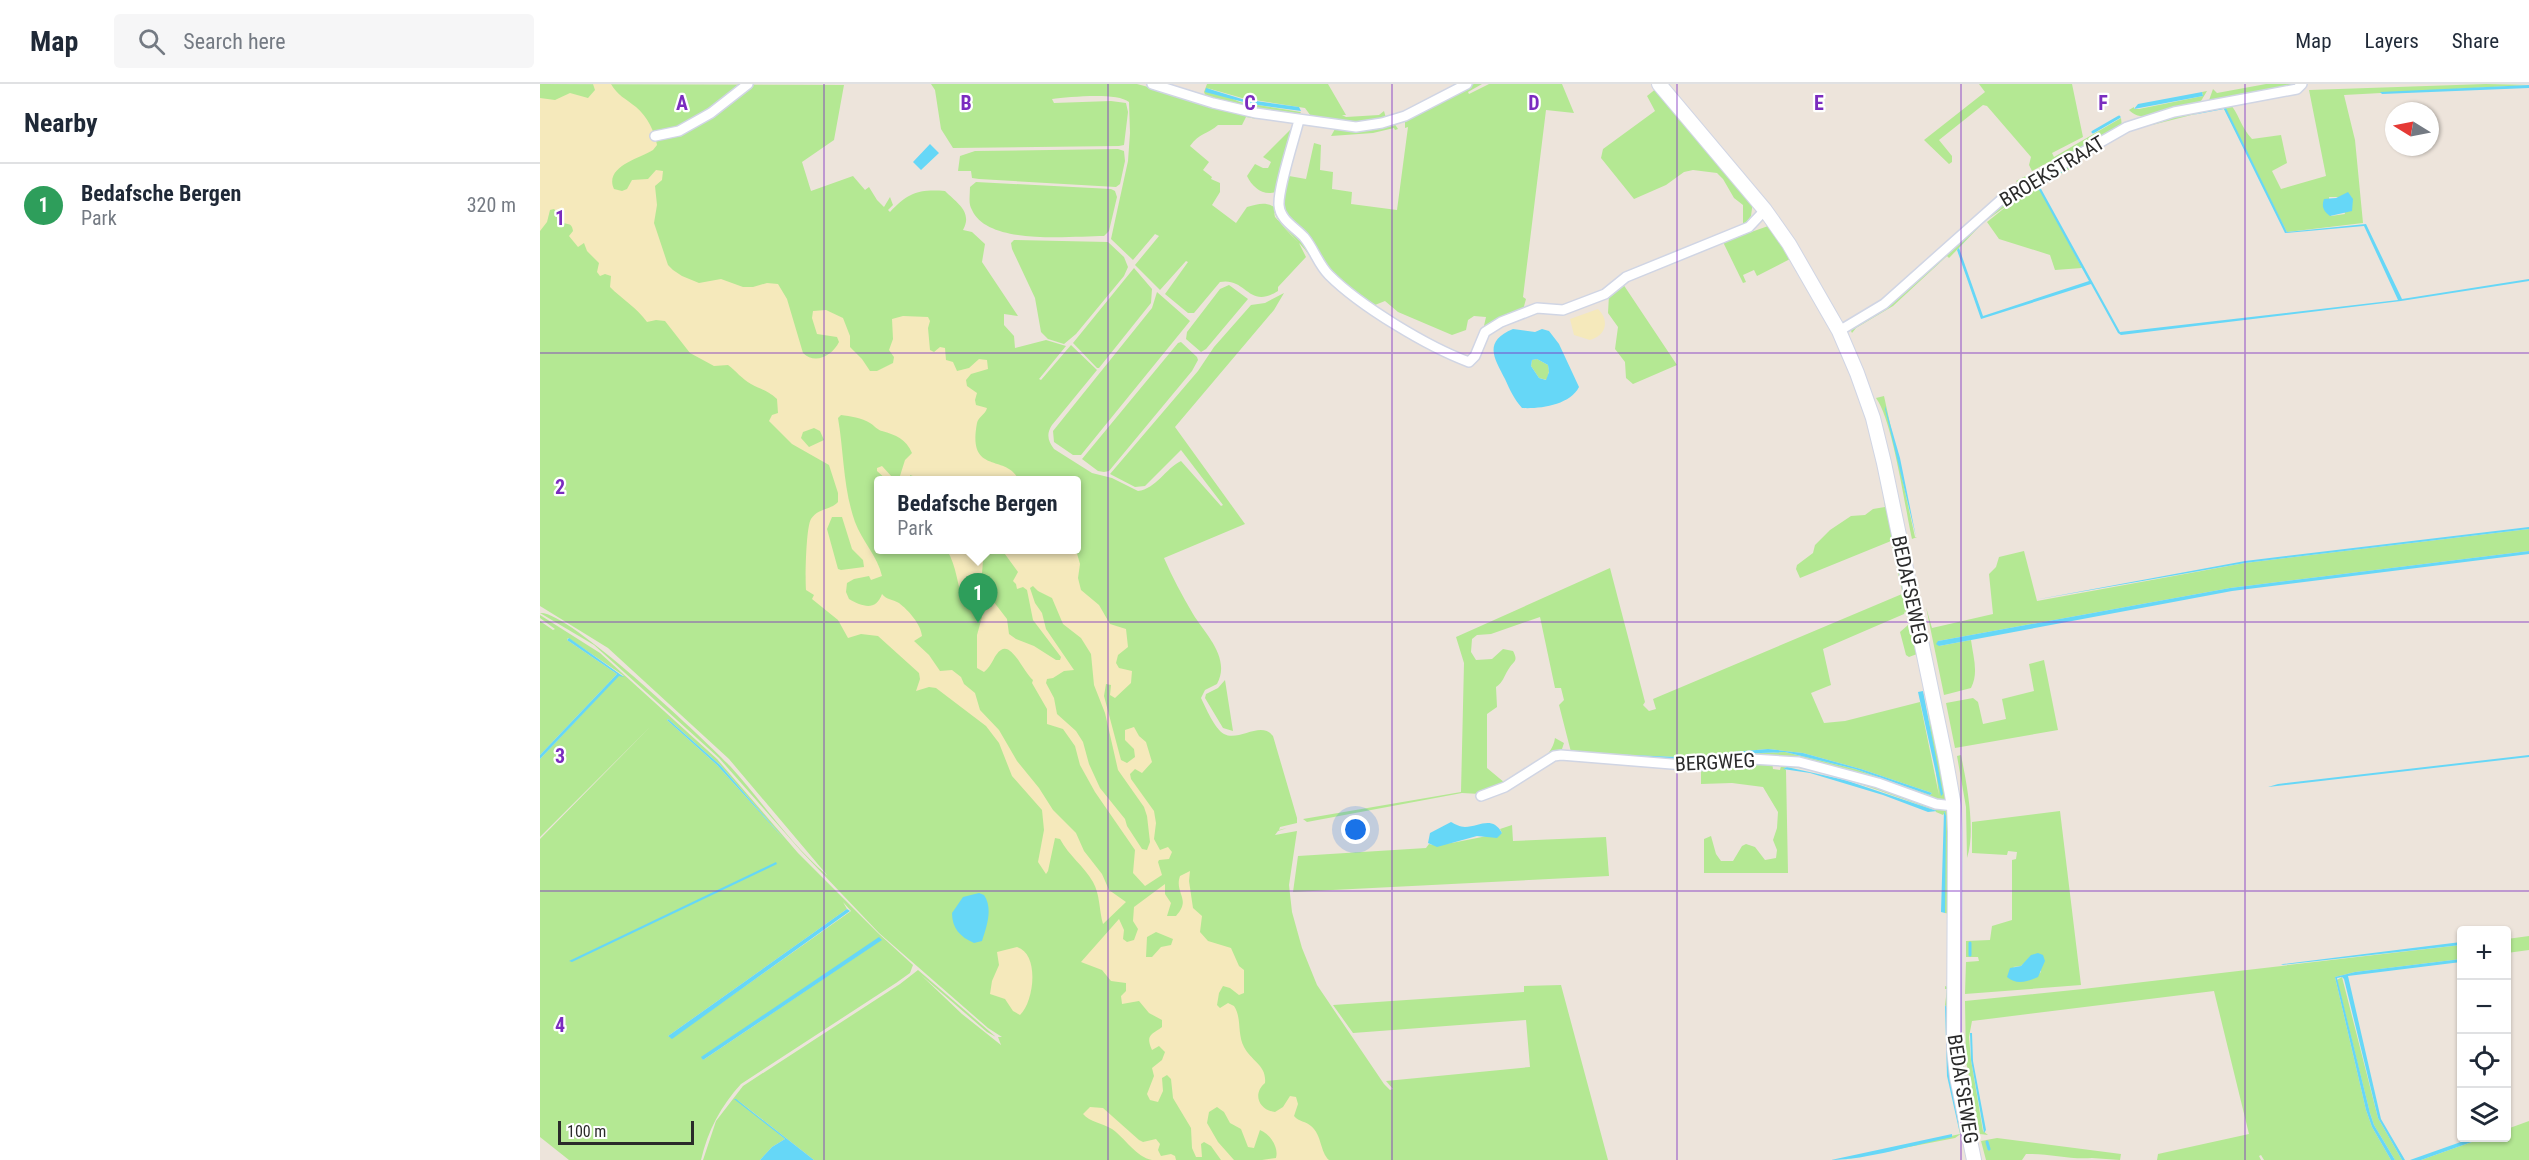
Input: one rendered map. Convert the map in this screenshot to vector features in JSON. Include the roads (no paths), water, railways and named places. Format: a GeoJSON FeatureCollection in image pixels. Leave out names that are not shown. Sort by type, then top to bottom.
{"type":"FeatureCollection","features":[{"type":"Feature","properties":{"kind":"street"},"geometry":{"type":"LineString","coordinates":[[655,136],[680,131],[711,113],[748,84]]}},
{"type":"Feature","properties":{"kind":"street"},"geometry":{"type":"LineString","coordinates":[[1152,84],[1213,103],[1299,120],[1356,127],[1371,126],[1405,116],[1467,84]]}},
{"type":"Feature","properties":{"kind":"street","name":"BEDAFSEWEG"},"geometry":{"type":"LineString","coordinates":[[1659,84],[1764,210],[1789,244],[1839,331],[1869,407],[1884,463],[1954,806],[1954,1048],[1957,1077],[1974,1160]]}},
{"type":"Feature","properties":{"kind":"street","name":"BROEKSTRAAT"},"geometry":{"type":"LineString","coordinates":[[1839,331],[1884,304],[2003,198],[2127,127],[2174,112],[2297,89],[2302,84]]}},
{"type":"Feature","properties":{"kind":"street"},"geometry":{"type":"LineString","coordinates":[[1299,120],[1280,195],[1281,213],[1308,243],[1330,277],[1377,312],[1416,337],[1469,362],[1475,356],[1485,332],[1501,322],[1537,308],[1563,310],[1605,294],[1626,277],[1749,227],[1764,210]]}},
{"type":"Feature","properties":{"kind":"street","name":"BERGWEG"},"geometry":{"type":"LineString","coordinates":[[1481,796],[1505,787],[1554,756],[1561,755],[1696,766],[1770,759],[1810,764],[1878,783],[1936,804],[1954,806]]}},
{"type":"Feature","properties":{"kind":"water"},"geometry":{"type":"Polygon","coordinates":[[[2529,85],[2529,88],[2382,94],[2380,92],[2529,85]]]}},
{"type":"Feature","properties":{"kind":"water"},"geometry":{"type":"Polygon","coordinates":[[[1206,88],[1242,99],[1299,107],[1301,111],[1251,104],[1205,92],[1206,88]]]}},
{"type":"Feature","properties":{"kind":"water"},"geometry":{"type":"Polygon","coordinates":[[[2202,92],[2203,96],[2134,109],[2138,104],[2202,92]]]}},
{"type":"Feature","properties":{"kind":"water"},"geometry":{"type":"Polygon","coordinates":[[[2226,108],[2287,232],[2366,224],[2402,299],[2529,279],[2529,281],[2401,301],[2121,335],[2091,284],[1981,319],[1957,250],[1971,234],[1959,248],[1983,316],[2089,281],[2038,188],[2038,185],[2070,167],[2040,187],[2120,332],[2398,300],[2364,226],[2285,233],[2224,109],[2192,115],[2226,108]]]}},
{"type":"Feature","properties":{"kind":"water"},"geometry":{"type":"Polygon","coordinates":[[[930,144],[939,153],[921,170],[913,162],[930,144]]]}},
{"type":"Feature","properties":{"kind":"water"},"geometry":{"type":"Polygon","coordinates":[[[2348,192],[2353,199],[2352,211],[2330,216],[2326,213],[2323,207],[2324,199],[2336,198],[2348,192]]]}},
{"type":"Feature","properties":{"kind":"water"},"geometry":{"type":"Polygon","coordinates":[[[1513,329],[1549,331],[1559,344],[1579,387],[1575,393],[1554,405],[1522,408],[1512,394],[1495,358],[1494,345],[1503,334],[1513,329]],[[1537,359],[1532,360],[1531,366],[1539,378],[1546,380],[1549,372],[1548,365],[1537,359]]]}},
{"type":"Feature","properties":{"kind":"water"},"geometry":{"type":"Polygon","coordinates":[[[1885,406],[1900,458],[1916,537],[1885,409],[1885,406]]]}},
{"type":"Feature","properties":{"kind":"water"},"geometry":{"type":"Polygon","coordinates":[[[2529,527],[2529,529],[2245,563],[2034,600],[2245,561],[2529,527]]]}},
{"type":"Feature","properties":{"kind":"water"},"geometry":{"type":"Polygon","coordinates":[[[2529,551],[2529,554],[2232,591],[1939,646],[1936,644],[1938,641],[2230,588],[2529,551]]]}},
{"type":"Feature","properties":{"kind":"water"},"geometry":{"type":"Polygon","coordinates":[[[569,638],[624,677],[619,676],[540,759],[540,755],[617,674],[567,640],[569,638]]]}},
{"type":"Feature","properties":{"kind":"water"},"geometry":{"type":"Polygon","coordinates":[[[1923,691],[1943,794],[1941,796],[1918,692],[1923,691]]]}},
{"type":"Feature","properties":{"kind":"water"},"geometry":{"type":"Polygon","coordinates":[[[668,719],[720,765],[785,840],[717,765],[668,719]]]}},
{"type":"Feature","properties":{"kind":"water"},"geometry":{"type":"Polygon","coordinates":[[[1768,749],[1803,753],[1861,769],[1932,793],[1930,795],[1855,769],[1785,752],[1735,754],[1698,761],[1610,754],[1698,758],[1768,749]]]}},
{"type":"Feature","properties":{"kind":"water"},"geometry":{"type":"Polygon","coordinates":[[[2529,755],[2529,757],[2268,787],[2278,784],[2529,755]]]}},
{"type":"Feature","properties":{"kind":"water"},"geometry":{"type":"Polygon","coordinates":[[[1787,767],[1845,780],[1937,811],[1928,812],[1883,795],[1810,773],[1783,769],[1787,767]]]}},
{"type":"Feature","properties":{"kind":"water"},"geometry":{"type":"Polygon","coordinates":[[[1944,811],[1946,816],[1945,913],[1941,912],[1944,811]]]}},
{"type":"Feature","properties":{"kind":"water"},"geometry":{"type":"Polygon","coordinates":[[[1451,822],[1465,827],[1490,823],[1502,833],[1497,838],[1477,836],[1437,847],[1428,843],[1430,833],[1451,822]]]}},
{"type":"Feature","properties":{"kind":"water"},"geometry":{"type":"Polygon","coordinates":[[[776,862],[777,864],[572,962],[569,961],[776,862]]]}},
{"type":"Feature","properties":{"kind":"water"},"geometry":{"type":"Polygon","coordinates":[[[979,893],[987,900],[988,917],[982,941],[974,943],[958,931],[953,923],[952,913],[963,897],[979,893]]]}},
{"type":"Feature","properties":{"kind":"water"},"geometry":{"type":"Polygon","coordinates":[[[847,909],[850,911],[672,1039],[668,1036],[847,909]]]}},
{"type":"Feature","properties":{"kind":"water"},"geometry":{"type":"Polygon","coordinates":[[[879,937],[882,940],[703,1060],[701,1057],[879,937]]]}},
{"type":"Feature","properties":{"kind":"water"},"geometry":{"type":"Polygon","coordinates":[[[2457,942],[2457,945],[2281,965],[2457,942]]]}},
{"type":"Feature","properties":{"kind":"water"},"geometry":{"type":"Polygon","coordinates":[[[2038,953],[2043,955],[2045,961],[2038,977],[2022,982],[2007,977],[2010,968],[2021,966],[2031,955],[2038,953]]]}},
{"type":"Feature","properties":{"kind":"water"},"geometry":{"type":"Polygon","coordinates":[[[2457,959],[2457,962],[2348,976],[2381,1119],[2405,1160],[2402,1160],[2378,1118],[2344,979],[2337,978],[2370,1113],[2374,1125],[2395,1160],[2391,1160],[2372,1127],[2366,1110],[2335,977],[2355,972],[2457,959]]]}},
{"type":"Feature","properties":{"kind":"water"},"geometry":{"type":"Polygon","coordinates":[[[1945,1005],[1947,1008],[1948,1054],[1960,1134],[1947,1076],[1945,1005]]]}},
{"type":"Feature","properties":{"kind":"water"},"geometry":{"type":"Polygon","coordinates":[[[1970,1033],[1972,1033],[1973,1061],[1986,1130],[1984,1133],[1971,1060],[1970,1033]]]}},
{"type":"Feature","properties":{"kind":"water"},"geometry":{"type":"Polygon","coordinates":[[[734,1099],[814,1160],[760,1160],[772,1147],[785,1139],[734,1099]]]}},
{"type":"Feature","properties":{"kind":"water"},"geometry":{"type":"Polygon","coordinates":[[[1952,1134],[1952,1137],[1892,1151],[1831,1160],[1952,1134]]]}},
{"type":"Feature","properties":{"kind":"water"},"geometry":{"type":"Polygon","coordinates":[[[2461,1142],[2472,1142],[2421,1160],[2410,1160],[2461,1142]]]}},
{"type":"Feature","properties":{"kind":"waterway"},"geometry":{"type":"LineString","coordinates":[[2093,132],[2119,117]]}},
{"type":"Feature","properties":{"kind":"waterway"},"geometry":{"type":"LineString","coordinates":[[1970,943],[1970,955]]}},
{"type":"Feature","properties":{"kind":"waterway"},"geometry":{"type":"LineString","coordinates":[[1987,1142],[1989,1149]]}},
{"type":"Feature","properties":{"kind":"place","name":"Bedafsche Bergen"},"geometry":{"type":"Point","coordinates":[978,623]}}]}
